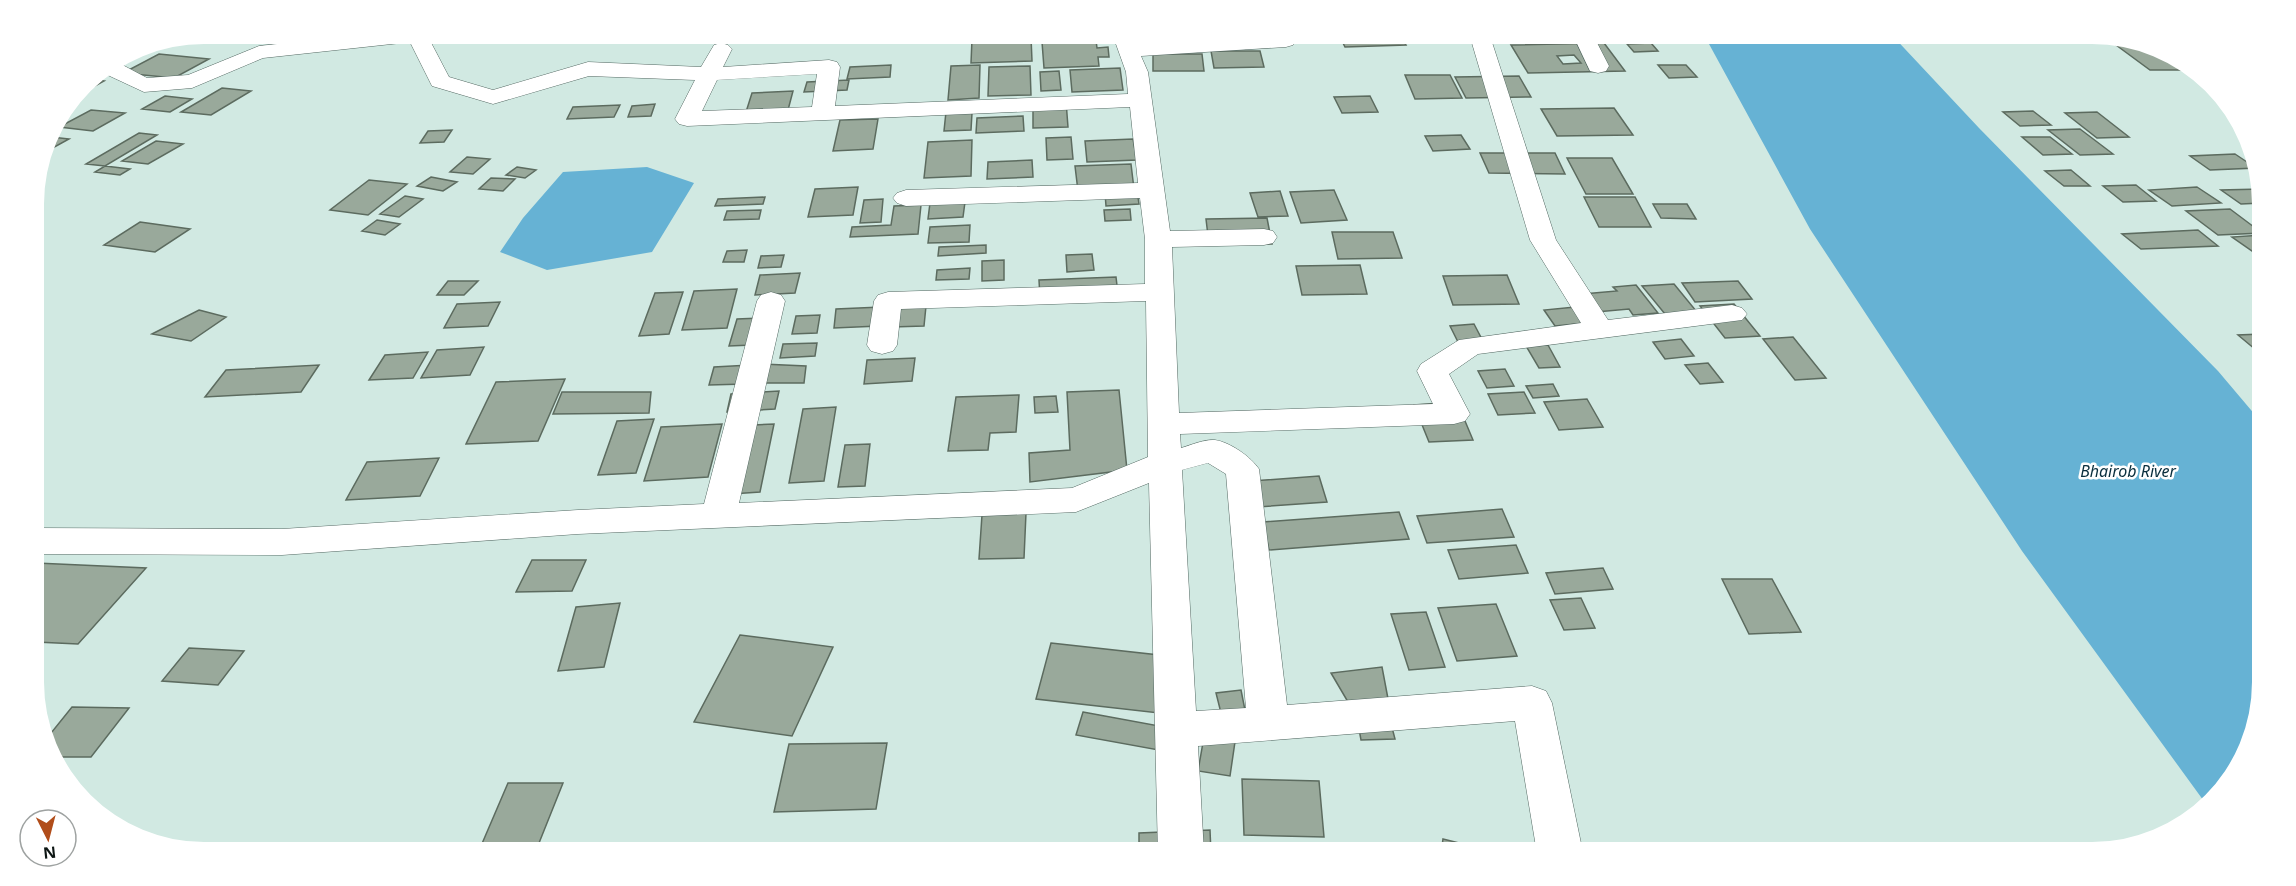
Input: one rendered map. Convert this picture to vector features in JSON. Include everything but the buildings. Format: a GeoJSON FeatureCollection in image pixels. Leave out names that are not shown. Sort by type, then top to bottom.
{"type":"FeatureCollection","features":[{"type":"Feature","properties":{"kind":"street"},"geometry":{"type":"LineString","coordinates":[[114,70],[144,84],[192,81],[259,52],[333,44]]}},
{"type":"Feature","properties":{"kind":"street"},"geometry":{"type":"LineString","coordinates":[[422,44],[440,81],[493,97],[588,69],[709,74],[829,67],[823,114]]}},
{"type":"Feature","properties":{"kind":"street"},"geometry":{"type":"LineString","coordinates":[[1126,44],[1137,72],[1158,239],[1181,842]]}},
{"type":"Feature","properties":{"kind":"street"},"geometry":{"type":"LineString","coordinates":[[1482,44],[1543,240],[1600,330]]}},
{"type":"Feature","properties":{"kind":"street"},"geometry":{"type":"LineString","coordinates":[[1587,44],[1598,66]]}},
{"type":"Feature","properties":{"kind":"street"},"geometry":{"type":"LineString","coordinates":[[721,49],[687,120],[1141,100]]}},
{"type":"Feature","properties":{"kind":"street"},"geometry":{"type":"LineString","coordinates":[[906,198],[1151,190]]}},
{"type":"Feature","properties":{"kind":"street"},"geometry":{"type":"LineString","coordinates":[[1158,239],[1264,237]]}},
{"type":"Feature","properties":{"kind":"street"},"geometry":{"type":"LineString","coordinates":[[882,345],[888,301],[1159,292]]}},
{"type":"Feature","properties":{"kind":"street"},"geometry":{"type":"LineString","coordinates":[[718,517],[771,301]]}},
{"type":"Feature","properties":{"kind":"street"},"geometry":{"type":"LineString","coordinates":[[1164,424],[1454,414],[1432,371],[1470,345],[1732,314]]}},
{"type":"Feature","properties":{"kind":"street"},"geometry":{"type":"LineString","coordinates":[[44,541],[282,542],[578,522],[1076,500],[1165,463],[1213,451],[1242,469],[1268,723]]}},
{"type":"Feature","properties":{"kind":"street"},"geometry":{"type":"LineString","coordinates":[[1176,730],[1532,703],[1558,842]]}},
{"type":"Feature","properties":{"kind":"water","name":"Bhairob River"},"geometry":{"type":"Polygon","coordinates":[[[1709,44],[1900,44],[1979,128],[2218,371],[2252,411],[2252,693],[2244,734],[2236,753],[2226,771],[2202,799],[2022,551],[1810,229],[1709,44]]]}},
{"type":"Feature","properties":{"kind":"water"},"geometry":{"type":"Polygon","coordinates":[[[647,167],[694,183],[652,252],[547,270],[500,252],[523,218],[563,172],[647,167]]]}}]}
